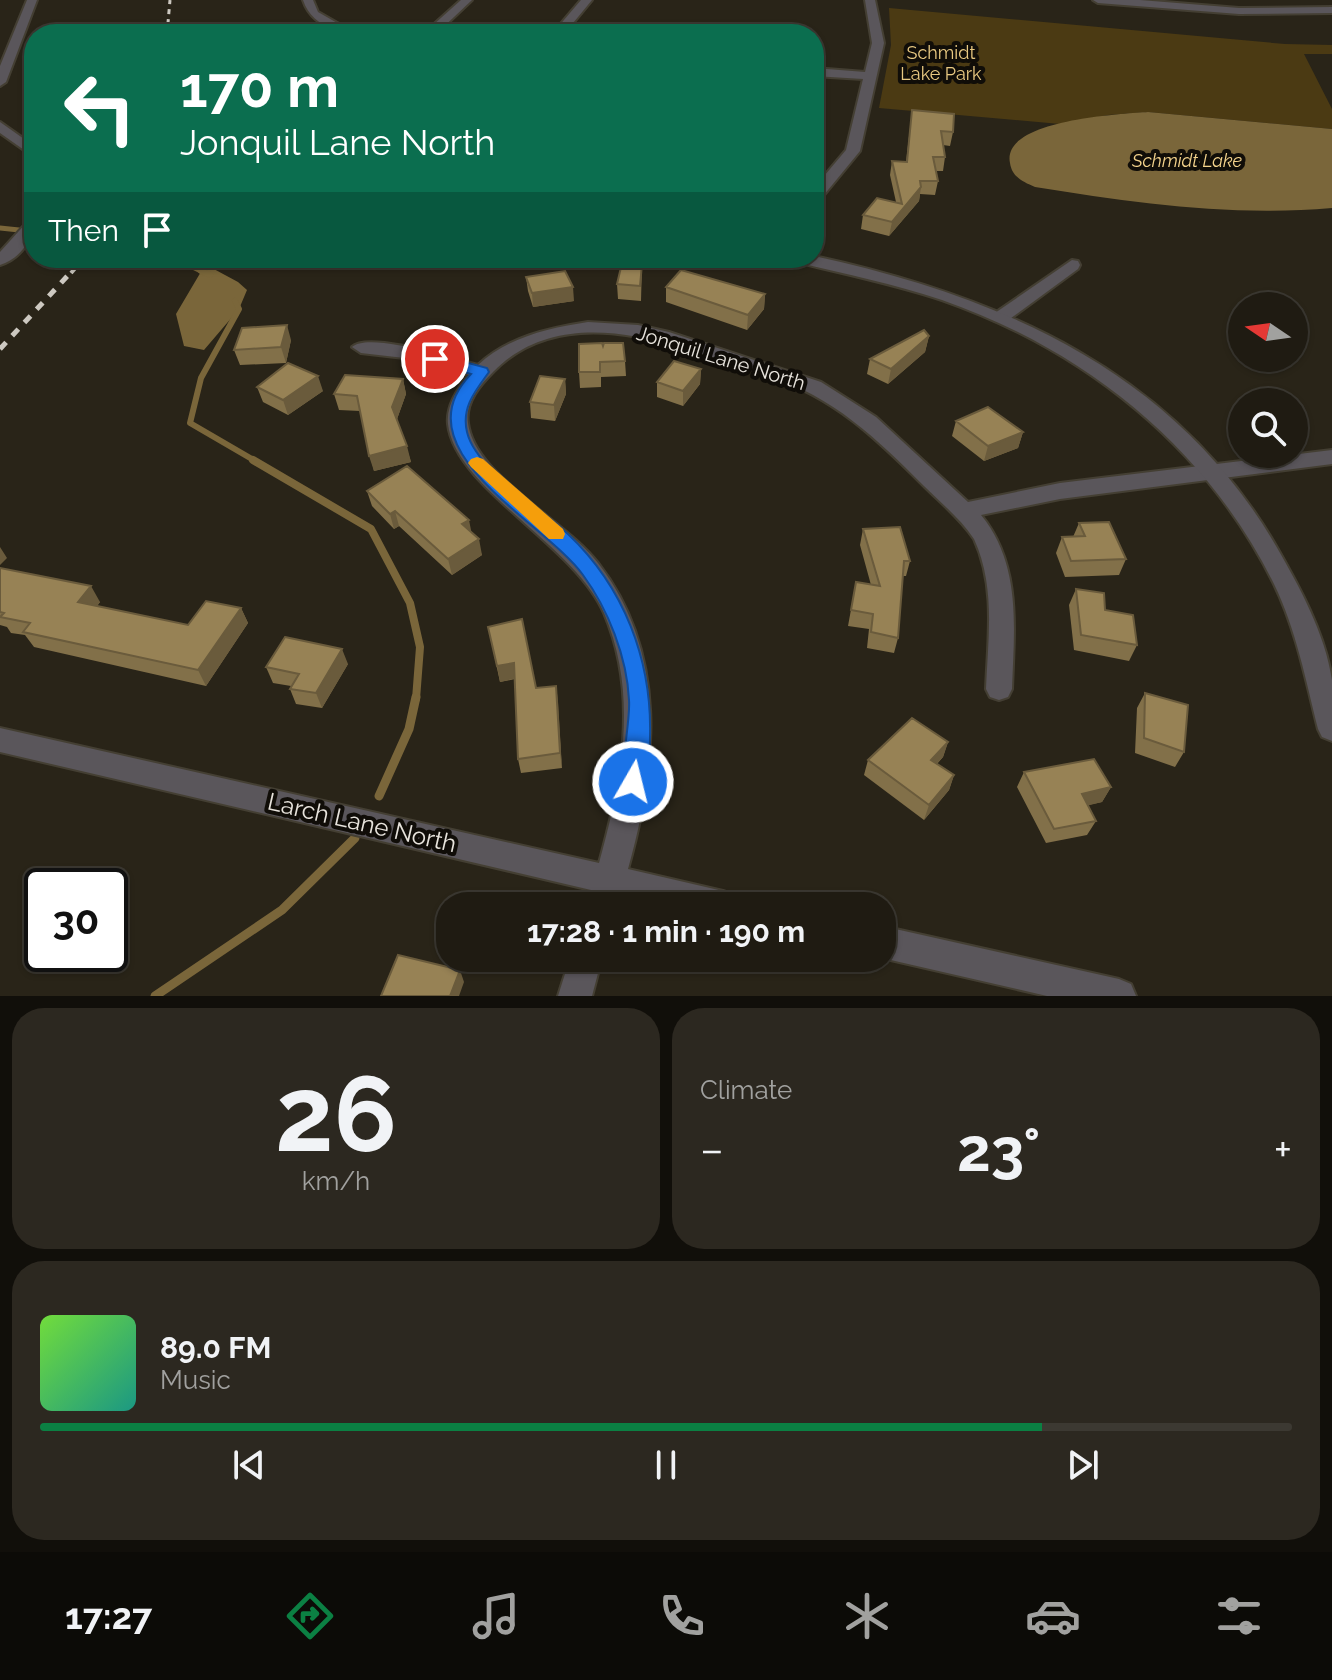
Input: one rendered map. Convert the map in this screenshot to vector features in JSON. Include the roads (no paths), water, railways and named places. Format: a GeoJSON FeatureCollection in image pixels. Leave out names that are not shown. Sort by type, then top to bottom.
{"type":"FeatureCollection","features":[{"type":"Feature","properties":{"kind":"street"},"geometry":{"type":"LineString","coordinates":[[0,82],[32,0]]}},
{"type":"Feature","properties":{"kind":"street"},"geometry":{"type":"LineString","coordinates":[[308,0],[317,18],[335,24]]}},
{"type":"Feature","properties":{"kind":"street"},"geometry":{"type":"LineString","coordinates":[[440,24],[467,0]]}},
{"type":"Feature","properties":{"kind":"street"},"geometry":{"type":"LineString","coordinates":[[567,24],[587,0]]}},
{"type":"Feature","properties":{"kind":"street"},"geometry":{"type":"LineString","coordinates":[[824,186],[853,151],[878,31],[870,0]]}},
{"type":"Feature","properties":{"kind":"street"},"geometry":{"type":"LineString","coordinates":[[1098,0],[1239,11],[1332,10]]}},
{"type":"Feature","properties":{"kind":"street"},"geometry":{"type":"LineString","coordinates":[[824,73],[870,76]]}},
{"type":"Feature","properties":{"kind":"street"},"geometry":{"type":"LineString","coordinates":[[0,126],[24,145]]}},
{"type":"Feature","properties":{"kind":"street"},"geometry":{"type":"LineString","coordinates":[[0,260],[24,235]]}},
{"type":"Feature","properties":{"kind":"street"},"geometry":{"type":"LineString","coordinates":[[824,263],[924,287],[1001,317],[1087,361],[1135,395],[1181,435],[1216,471],[1256,530],[1286,584],[1311,648],[1332,729]]}},
{"type":"Feature","properties":{"kind":"street"},"geometry":{"type":"LineString","coordinates":[[1001,317],[1072,265]]}},
{"type":"Feature","properties":{"kind":"street","name":"Jonquil Lane North"},"geometry":{"type":"LineString","coordinates":[[481,372],[526,343],[580,328],[638,330],[793,378],[823,391],[874,425],[963,511],[983,535],[995,562],[1001,590],[999,689]]}},
{"type":"Feature","properties":{"kind":"street"},"geometry":{"type":"LineString","coordinates":[[361,347],[414,354],[481,372],[470,384],[459,406],[459,431],[468,452],[483,471],[561,539],[590,569],[614,608],[629,647],[640,699],[638,753],[628,811],[606,892]]}},
{"type":"Feature","properties":{"kind":"street"},"geometry":{"type":"LineString","coordinates":[[963,511],[1060,491],[1332,457]]}},
{"type":"Feature","properties":{"kind":"street","name":"Larch Lane North"},"geometry":{"type":"LineString","coordinates":[[0,740],[602,892]]}},
{"type":"Feature","properties":{"kind":"street"},"geometry":{"type":"LineString","coordinates":[[896,945],[1119,996]]}},
{"type":"Feature","properties":{"kind":"street"},"geometry":{"type":"LineString","coordinates":[[575,996],[582,972]]}},
{"type":"Feature","properties":{"kind":"water","name":"Schmidt Lake"},"geometry":{"type":"Polygon","coordinates":[[[1148,112],[1332,129],[1332,208],[1257,211],[1146,203],[1035,187],[1019,178],[1011,168],[1012,149],[1024,137],[1042,128],[1089,118],[1148,112]]]}},
{"type":"Feature","properties":{"kind":"water"},"geometry":{"type":"Polygon","coordinates":[[[212,268],[247,290],[239,309],[204,350],[184,346],[176,314],[202,270],[212,268]]]}},
{"type":"Feature","properties":{"kind":"waterway"},"geometry":{"type":"LineString","coordinates":[[0,228],[19,230]]}},
{"type":"Feature","properties":{"kind":"waterway"},"geometry":{"type":"LineString","coordinates":[[195,268],[205,273]]}},
{"type":"Feature","properties":{"kind":"waterway"},"geometry":{"type":"LineString","coordinates":[[201,271],[210,275]]}},
{"type":"Feature","properties":{"kind":"waterway"},"geometry":{"type":"LineString","coordinates":[[235,301],[239,309],[201,378],[190,423],[257,462]]}},
{"type":"Feature","properties":{"kind":"waterway"},"geometry":{"type":"LineString","coordinates":[[253,460],[371,529],[410,603],[420,647],[416,699]]}},
{"type":"Feature","properties":{"kind":"waterway"},"geometry":{"type":"LineString","coordinates":[[379,796],[409,729],[416,697]]}},
{"type":"Feature","properties":{"kind":"waterway"},"geometry":{"type":"LineString","coordinates":[[155,996],[282,910],[355,838]]}},
{"type":"Feature","properties":{"kind":"railway"},"geometry":{"type":"LineString","coordinates":[[168,24],[170,0]]}},
{"type":"Feature","properties":{"kind":"railway"},"geometry":{"type":"LineString","coordinates":[[71,273],[75,268]]}},
{"type":"Feature","properties":{"kind":"railway"},"geometry":{"type":"LineString","coordinates":[[0,349],[72,271]]}},
{"type":"Feature","properties":{"kind":"park label","name":"Schmidt Lake Park"},"geometry":{"type":"Point","coordinates":[941,63]}}]}
